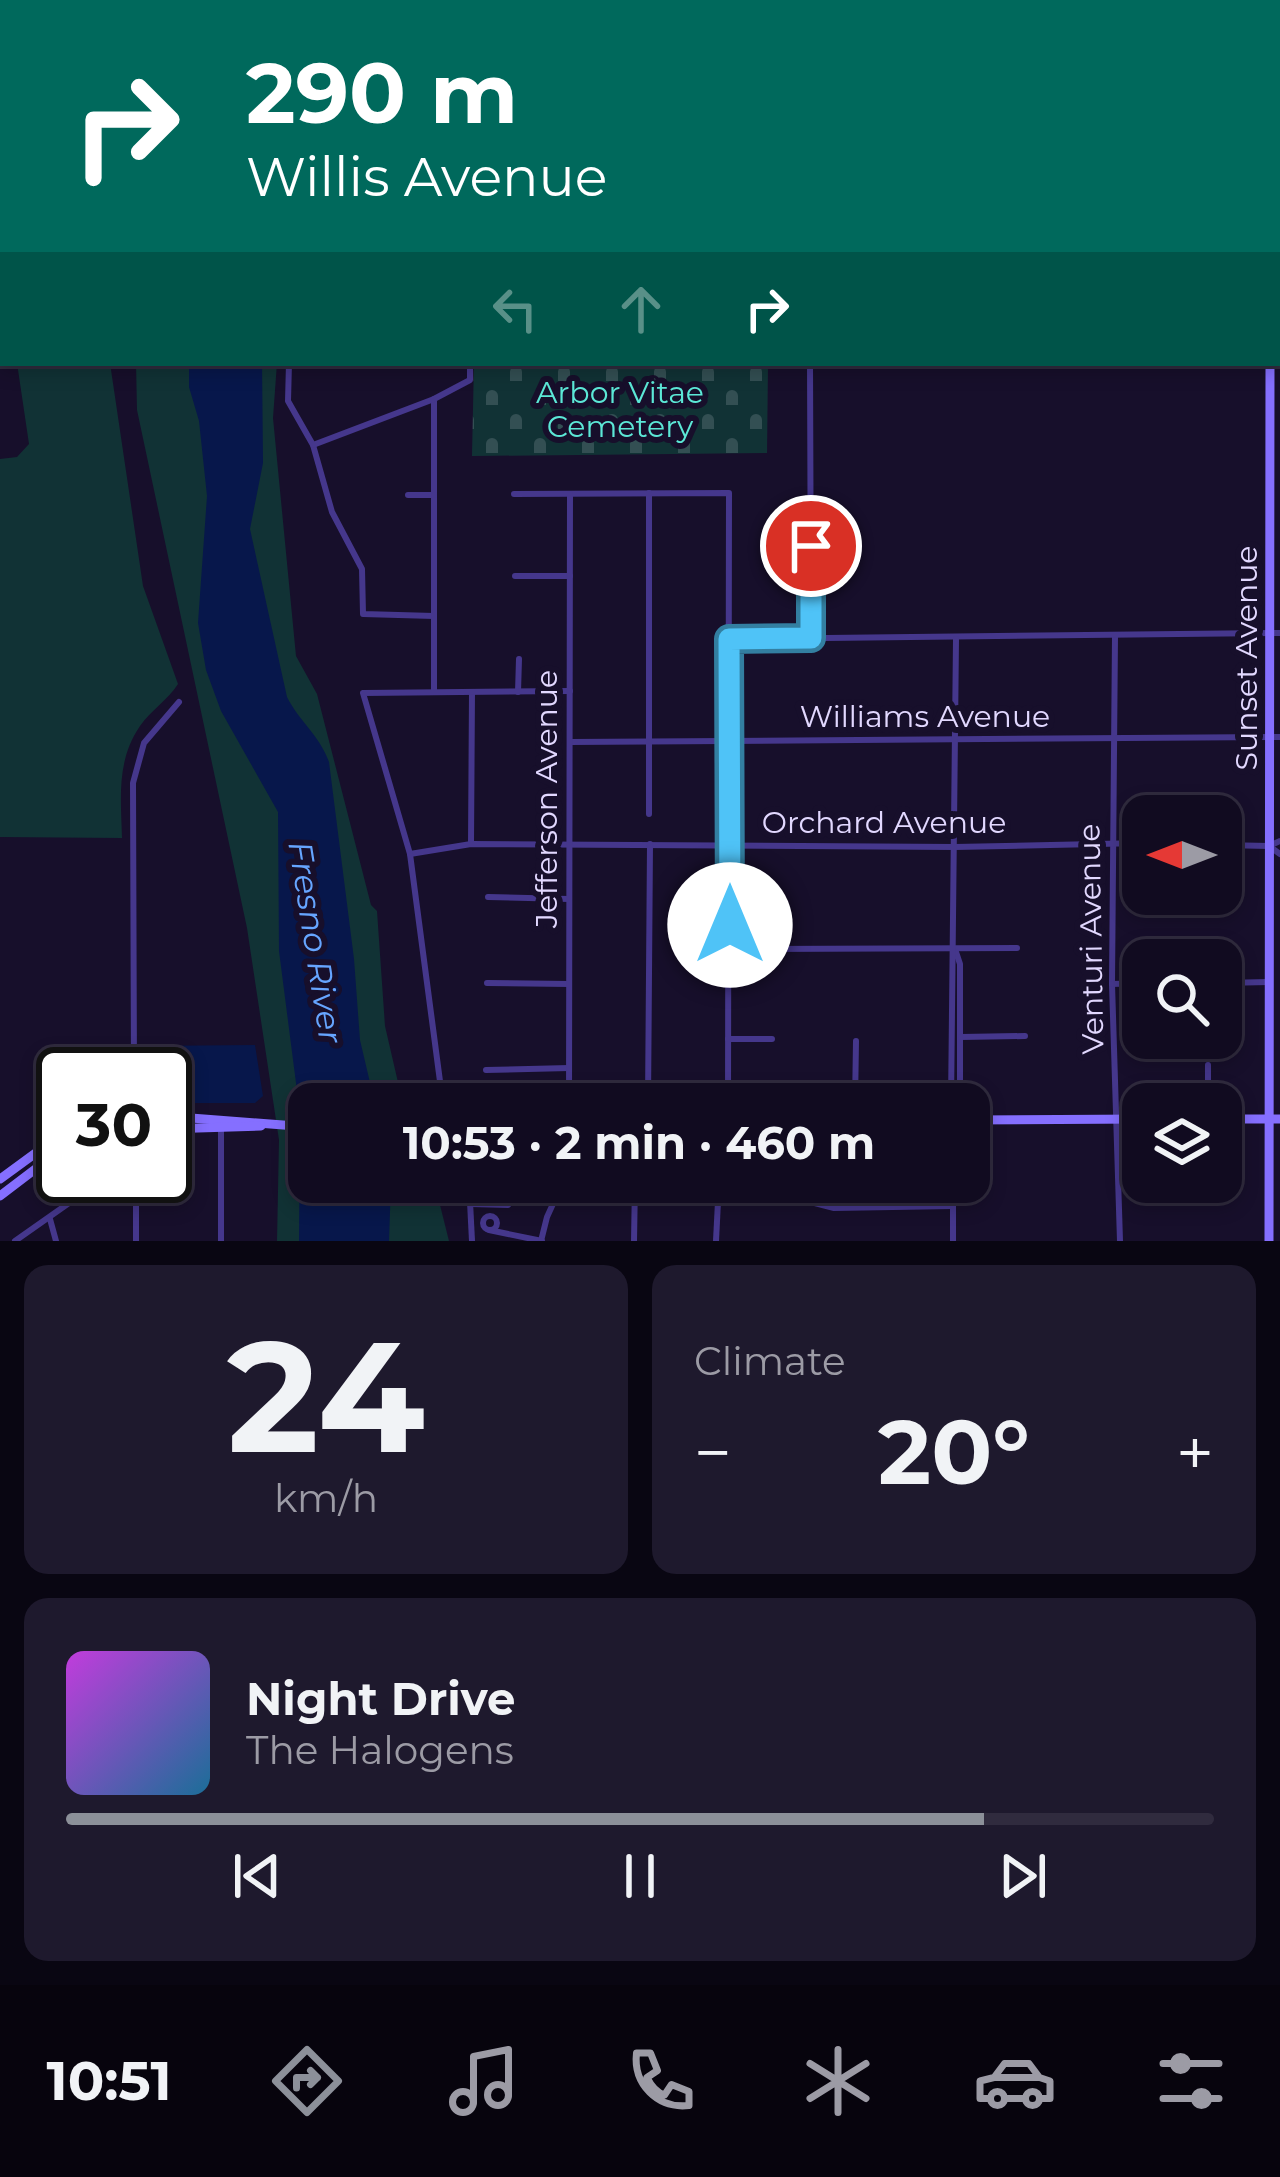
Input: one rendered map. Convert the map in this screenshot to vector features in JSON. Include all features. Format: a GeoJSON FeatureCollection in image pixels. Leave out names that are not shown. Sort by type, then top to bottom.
{"type":"FeatureCollection","features":[{"type":"Feature","properties":{"kind":"main road","name":"Sunset Avenue"},"geometry":{"type":"LineString","coordinates":[[1269,1241],[1275,1119],[1269,982],[1275,949],[1275,423],[1270,366]]}},
{"type":"Feature","properties":{"kind":"main road"},"geometry":{"type":"LineString","coordinates":[[192,1117],[267,1125]]}},
{"type":"Feature","properties":{"kind":"main road"},"geometry":{"type":"LineString","coordinates":[[1242,1119],[1275,1119]]}},
{"type":"Feature","properties":{"kind":"main road"},"geometry":{"type":"LineString","coordinates":[[990,1120],[1119,1120]]}},
{"type":"Feature","properties":{"kind":"main road"},"geometry":{"type":"LineString","coordinates":[[192,1129],[288,1125]]}},
{"type":"Feature","properties":{"kind":"main road"},"geometry":{"type":"LineString","coordinates":[[0,1179],[36,1152]]}},
{"type":"Feature","properties":{"kind":"main road"},"geometry":{"type":"LineString","coordinates":[[0,1196],[36,1169]]}},
{"type":"Feature","properties":{"kind":"street"},"geometry":{"type":"LineString","coordinates":[[289,366],[288,401],[313,445],[332,512],[362,569],[362,614],[434,616]]}},
{"type":"Feature","properties":{"kind":"street"},"geometry":{"type":"LineString","coordinates":[[313,445],[434,399],[470,380],[470,366]]}},
{"type":"Feature","properties":{"kind":"street"},"geometry":{"type":"LineString","coordinates":[[810,366],[811,638]]}},
{"type":"Feature","properties":{"kind":"street"},"geometry":{"type":"LineString","coordinates":[[434,399],[434,692]]}},
{"type":"Feature","properties":{"kind":"street"},"geometry":{"type":"LineString","coordinates":[[514,494],[729,493],[728,1083]]}},
{"type":"Feature","properties":{"kind":"street","name":"Jefferson Avenue"},"geometry":{"type":"LineString","coordinates":[[568,1083],[571,494]]}},
{"type":"Feature","properties":{"kind":"street"},"geometry":{"type":"LineString","coordinates":[[649,814],[650,494]]}},
{"type":"Feature","properties":{"kind":"street"},"geometry":{"type":"LineString","coordinates":[[407,495],[434,495]]}},
{"type":"Feature","properties":{"kind":"street"},"geometry":{"type":"LineString","coordinates":[[515,576],[570,576]]}},
{"type":"Feature","properties":{"kind":"street"},"geometry":{"type":"LineString","coordinates":[[729,639],[1275,633]]}},
{"type":"Feature","properties":{"kind":"street","name":"Venturi Avenue"},"geometry":{"type":"LineString","coordinates":[[1115,636],[1112,984],[1120,1241]]}},
{"type":"Feature","properties":{"kind":"street"},"geometry":{"type":"LineString","coordinates":[[956,639],[955,948],[951,965],[956,1083]]}},
{"type":"Feature","properties":{"kind":"street"},"geometry":{"type":"LineString","coordinates":[[518,659],[518,692]]}},
{"type":"Feature","properties":{"kind":"street"},"geometry":{"type":"LineString","coordinates":[[440,1083],[410,854],[363,693],[570,691]]}},
{"type":"Feature","properties":{"kind":"street"},"geometry":{"type":"LineString","coordinates":[[471,844],[472,692]]}},
{"type":"Feature","properties":{"kind":"street"},"geometry":{"type":"LineString","coordinates":[[134,1047],[133,783],[144,743],[179,702]]}},
{"type":"Feature","properties":{"kind":"street","name":"Williams Avenue"},"geometry":{"type":"LineString","coordinates":[[570,742],[1275,737]]}},
{"type":"Feature","properties":{"kind":"street","name":"Orchard Avenue"},"geometry":{"type":"LineString","coordinates":[[410,854],[471,844],[1122,843]]}},
{"type":"Feature","properties":{"kind":"street"},"geometry":{"type":"LineString","coordinates":[[649,1083],[650,844]]}},
{"type":"Feature","properties":{"kind":"street"},"geometry":{"type":"LineString","coordinates":[[1242,845],[1275,844],[1280,854]]}},
{"type":"Feature","properties":{"kind":"street"},"geometry":{"type":"LineString","coordinates":[[488,897],[569,899]]}},
{"type":"Feature","properties":{"kind":"street"},"geometry":{"type":"LineString","coordinates":[[730,950],[1017,948]]}},
{"type":"Feature","properties":{"kind":"street"},"geometry":{"type":"LineString","coordinates":[[1242,982],[1269,982]]}},
{"type":"Feature","properties":{"kind":"street"},"geometry":{"type":"LineString","coordinates":[[487,983],[569,984]]}},
{"type":"Feature","properties":{"kind":"street"},"geometry":{"type":"LineString","coordinates":[[1112,984],[1122,984]]}},
{"type":"Feature","properties":{"kind":"street"},"geometry":{"type":"LineString","coordinates":[[956,1037],[1025,1036]]}},
{"type":"Feature","properties":{"kind":"street"},"geometry":{"type":"LineString","coordinates":[[728,1039],[772,1039]]}},
{"type":"Feature","properties":{"kind":"street"},"geometry":{"type":"LineString","coordinates":[[855,1083],[856,1041]]}},
{"type":"Feature","properties":{"kind":"street"},"geometry":{"type":"LineString","coordinates":[[1208,1065],[1208,1083]]}},
{"type":"Feature","properties":{"kind":"street"},"geometry":{"type":"LineString","coordinates":[[486,1070],[568,1068]]}},
{"type":"Feature","properties":{"kind":"street"},"geometry":{"type":"LineString","coordinates":[[221,1129],[221,1241]]}},
{"type":"Feature","properties":{"kind":"street"},"geometry":{"type":"LineString","coordinates":[[15,1241],[68,1203]]}},
{"type":"Feature","properties":{"kind":"street"},"geometry":{"type":"LineString","coordinates":[[136,1203],[136,1241]]}},
{"type":"Feature","properties":{"kind":"street"},"geometry":{"type":"LineString","coordinates":[[471,1203],[472,1241]]}},
{"type":"Feature","properties":{"kind":"street"},"geometry":{"type":"LineString","coordinates":[[471,1208],[510,1203]]}},
{"type":"Feature","properties":{"kind":"street"},"geometry":{"type":"LineString","coordinates":[[472,1227],[542,1241],[553,1203]]}},
{"type":"Feature","properties":{"kind":"street"},"geometry":{"type":"LineString","coordinates":[[634,1241],[635,1203]]}},
{"type":"Feature","properties":{"kind":"street"},"geometry":{"type":"LineString","coordinates":[[716,1241],[718,1203]]}},
{"type":"Feature","properties":{"kind":"street"},"geometry":{"type":"LineString","coordinates":[[815,1203],[834,1208],[953,1206],[953,1241]]}},
{"type":"Feature","properties":{"kind":"street"},"geometry":{"type":"LineString","coordinates":[[471,1208],[487,1216],[483,1222],[490,1228]]}},
{"type":"Feature","properties":{"kind":"street"},"geometry":{"type":"LineString","coordinates":[[50,1219],[56,1241]]}},
{"type":"Feature","properties":{"kind":"green space"},"geometry":{"type":"Polygon","coordinates":[[[17,366],[110,366],[143,586],[178,684],[132,739],[122,780],[122,838],[0,837],[0,459],[17,457],[29,444],[17,366]]]}},
{"type":"Feature","properties":{"kind":"green space"},"geometry":{"type":"Polygon","coordinates":[[[136,366],[277,366],[273,418],[296,656],[317,694],[371,905],[377,911],[385,1026],[398,1083],[288,1083],[288,1203],[440,1203],[449,1241],[277,1241],[279,1140],[247,928],[137,410],[136,366]]]}},
{"type":"Feature","properties":{"kind":"green space","name":"Arbor Vitae Cemetery"},"geometry":{"type":"Polygon","coordinates":[[[474,366],[768,366],[767,453],[472,456],[474,366]]]}},
{"type":"Feature","properties":{"kind":"water","name":"Fresno River"},"geometry":{"type":"Polygon","coordinates":[[[189,366],[262,366],[263,463],[250,529],[287,697],[329,762],[360,1040],[370,1083],[296,1083],[279,951],[278,812],[221,711],[206,670],[198,623],[207,496],[199,421],[189,387],[189,366]]]}},
{"type":"Feature","properties":{"kind":"water"},"geometry":{"type":"Polygon","coordinates":[[[255,1045],[263,1096],[255,1103],[192,1103],[192,1047],[144,1046],[255,1045]]]}},
{"type":"Feature","properties":{"kind":"water"},"geometry":{"type":"Polygon","coordinates":[[[299,1203],[390,1203],[389,1241],[299,1241],[299,1203]]]}},
{"type":"Feature","properties":{"kind":"route"},"geometry":{"type":"LineString","coordinates":[[730,925],[729,639],[811,638],[811,546]]}}]}
